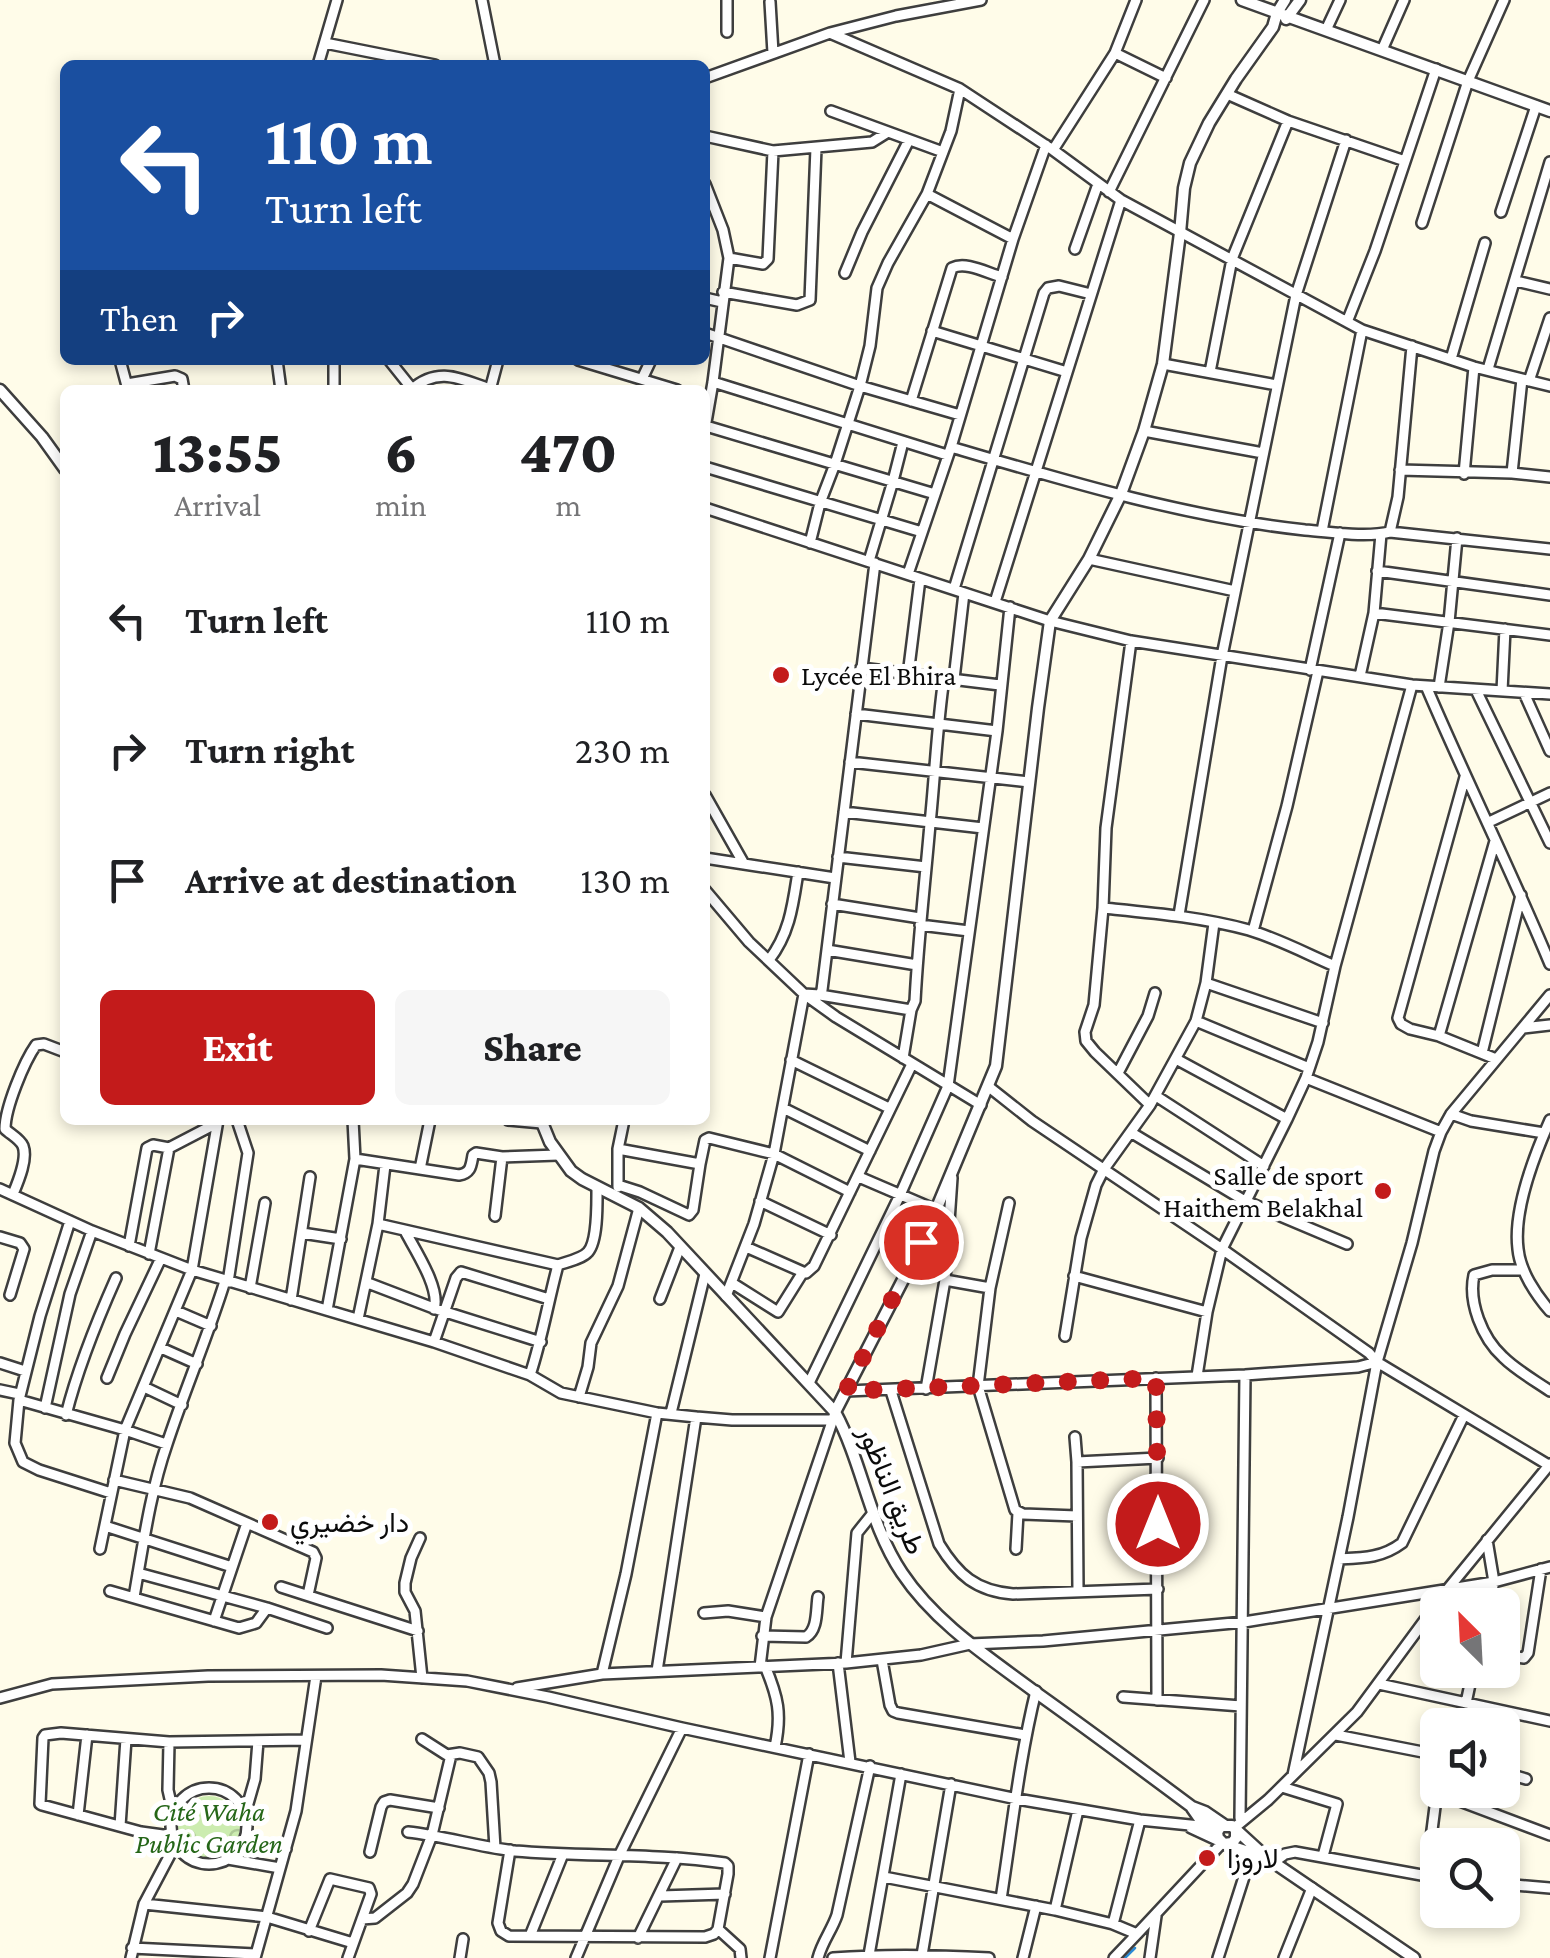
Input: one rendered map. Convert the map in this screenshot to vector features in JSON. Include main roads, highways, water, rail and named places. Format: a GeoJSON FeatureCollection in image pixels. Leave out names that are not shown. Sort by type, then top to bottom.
{"type":"FeatureCollection","features":[{"type":"Feature","properties":{"kind":"waterway"},"geometry":{"type":"LineString","coordinates":[[1125,1958],[1135,1948]]}},
{"type":"Feature","properties":{"kind":"place","name":"Lycée El Bhira"},"geometry":{"type":"Point","coordinates":[781,675]}},
{"type":"Feature","properties":{"kind":"place","name":"Salle de sport Haithem Belakhal"},"geometry":{"type":"Point","coordinates":[1383,1191]}},
{"type":"Feature","properties":{"kind":"place","name":"دار خضيري"},"geometry":{"type":"Point","coordinates":[270,1522]}},
{"type":"Feature","properties":{"kind":"place","name":"لاروزا"},"geometry":{"type":"Point","coordinates":[1207,1858]}},
{"type":"Feature","properties":{"kind":"park label","name":"Cité Waha Public Garden"},"geometry":{"type":"Point","coordinates":[209,1827]}}]}
